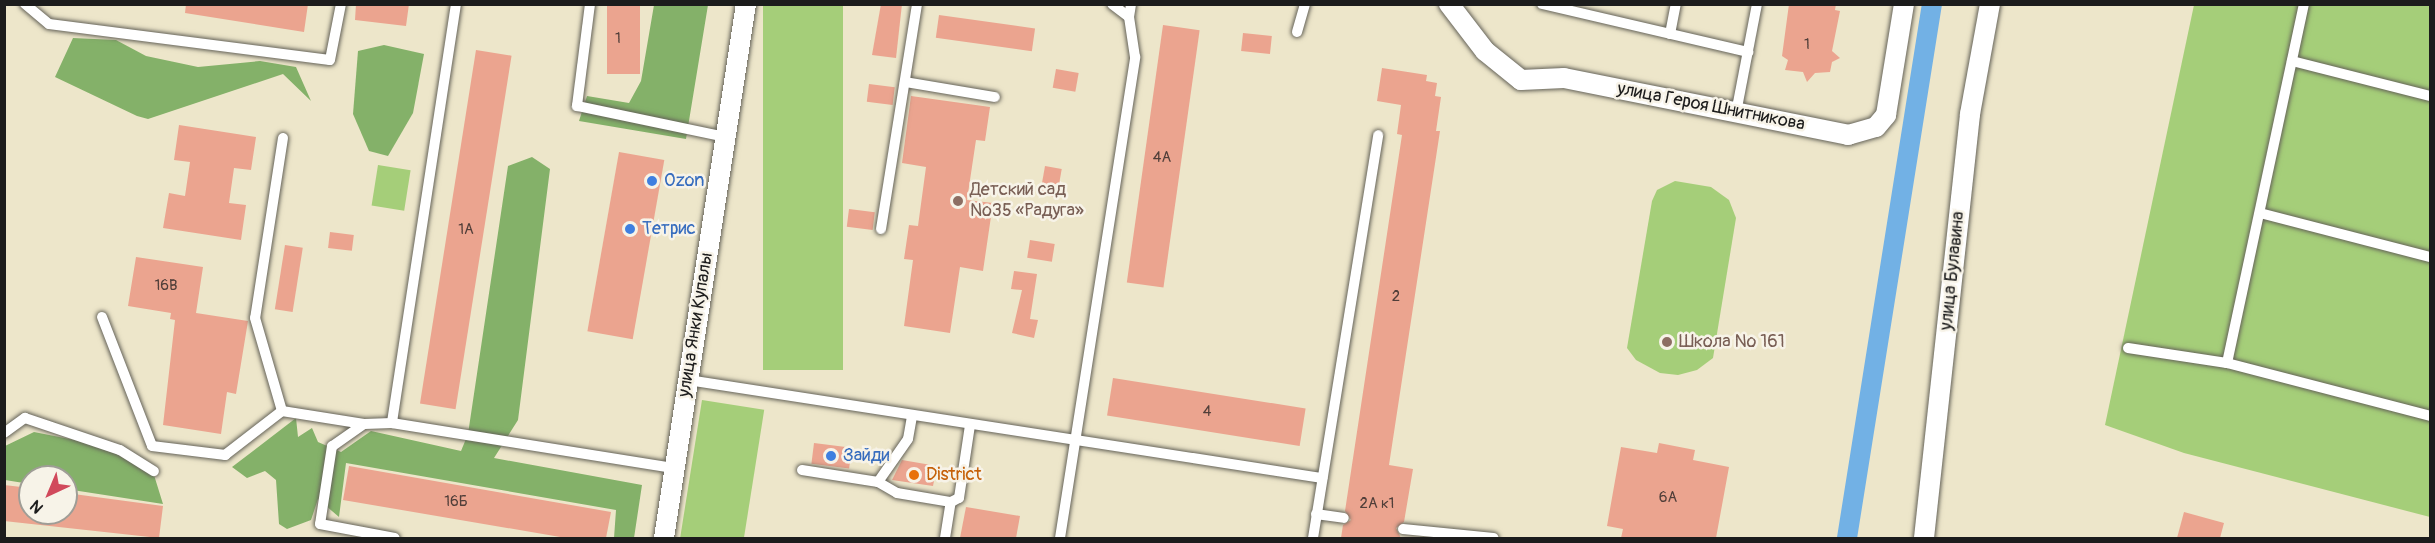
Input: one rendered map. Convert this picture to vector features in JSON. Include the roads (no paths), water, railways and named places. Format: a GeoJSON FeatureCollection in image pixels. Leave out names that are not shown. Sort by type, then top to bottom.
{"type":"FeatureCollection","features":[{"type":"Feature","properties":{"kind":"street","name":"улица Янки Купалы"},"geometry":{"type":"LineString","coordinates":[[663,538],[746,4]]}},
{"type":"Feature","properties":{"kind":"street","name":"улица Героя Шнитникова"},"geometry":{"type":"LineString","coordinates":[[1449,4],[1485,51],[1521,80],[1564,78],[1848,135],[1876,127],[1886,115],[1904,4]]}},
{"type":"Feature","properties":{"kind":"street","name":"улица Булавина"},"geometry":{"type":"LineString","coordinates":[[1923,538],[1970,114],[1990,4]]}},
{"type":"Feature","properties":{"kind":"lane"},"geometry":{"type":"LineString","coordinates":[[25,4],[49,24],[330,60],[341,4]]}},
{"type":"Feature","properties":{"kind":"lane"},"geometry":{"type":"LineString","coordinates":[[392,423],[456,4]]}},
{"type":"Feature","properties":{"kind":"lane"},"geometry":{"type":"LineString","coordinates":[[590,4],[578,106],[725,137]]}},
{"type":"Feature","properties":{"kind":"lane"},"geometry":{"type":"LineString","coordinates":[[881,230],[917,4]]}},
{"type":"Feature","properties":{"kind":"lane"},"geometry":{"type":"LineString","coordinates":[[1112,4],[1129,17]]}},
{"type":"Feature","properties":{"kind":"lane"},"geometry":{"type":"LineString","coordinates":[[1060,538],[1135,57],[1129,17],[1131,4]]}},
{"type":"Feature","properties":{"kind":"lane"},"geometry":{"type":"LineString","coordinates":[[1297,32],[1305,4]]}},
{"type":"Feature","properties":{"kind":"lane"},"geometry":{"type":"LineString","coordinates":[[1542,4],[1748,52]]}},
{"type":"Feature","properties":{"kind":"lane"},"geometry":{"type":"LineString","coordinates":[[1671,34],[1676,4]]}},
{"type":"Feature","properties":{"kind":"lane"},"geometry":{"type":"LineString","coordinates":[[1736,113],[1757,4]]}},
{"type":"Feature","properties":{"kind":"lane"},"geometry":{"type":"LineString","coordinates":[[2227,363],[2304,4]]}},
{"type":"Feature","properties":{"kind":"lane"},"geometry":{"type":"LineString","coordinates":[[2292,61],[2430,96]]}},
{"type":"Feature","properties":{"kind":"lane"},"geometry":{"type":"LineString","coordinates":[[905,82],[995,97]]}},
{"type":"Feature","properties":{"kind":"lane"},"geometry":{"type":"LineString","coordinates":[[1313,538],[1378,135]]}},
{"type":"Feature","properties":{"kind":"lane"},"geometry":{"type":"LineString","coordinates":[[282,411],[255,318],[283,138]]}},
{"type":"Feature","properties":{"kind":"lane"},"geometry":{"type":"LineString","coordinates":[[2260,213],[2430,257]]}},
{"type":"Feature","properties":{"kind":"lane"},"geometry":{"type":"LineString","coordinates":[[102,317],[152,446],[225,455],[282,411],[364,424],[392,423],[674,468]]}},
{"type":"Feature","properties":{"kind":"lane"},"geometry":{"type":"LineString","coordinates":[[2128,348],[2227,363],[2430,417]]}},
{"type":"Feature","properties":{"kind":"lane"},"geometry":{"type":"LineString","coordinates":[[688,380],[970,426],[1322,478]]}},
{"type":"Feature","properties":{"kind":"lane"},"geometry":{"type":"LineString","coordinates":[[878,482],[908,439],[912,416]]}},
{"type":"Feature","properties":{"kind":"lane"},"geometry":{"type":"LineString","coordinates":[[4,433],[25,418],[120,450],[154,471]]}},
{"type":"Feature","properties":{"kind":"lane"},"geometry":{"type":"LineString","coordinates":[[364,424],[332,446],[320,524],[395,538]]}},
{"type":"Feature","properties":{"kind":"lane"},"geometry":{"type":"LineString","coordinates":[[802,470],[878,482],[897,493],[951,502],[959,498],[970,426]]}},
{"type":"Feature","properties":{"kind":"lane"},"geometry":{"type":"LineString","coordinates":[[945,538],[951,502]]}},
{"type":"Feature","properties":{"kind":"lane"},"geometry":{"type":"LineString","coordinates":[[1316,514],[1344,519]]}},
{"type":"Feature","properties":{"kind":"lane"},"geometry":{"type":"LineString","coordinates":[[1403,529],[1494,538]]}},
{"type":"Feature","properties":{"kind":"waterway"},"geometry":{"type":"LineString","coordinates":[[1847,538],[1932,4]]}},
{"type":"Feature","properties":{"kind":"place","name":"Ozon"},"geometry":{"type":"Point","coordinates":[652,181]}},
{"type":"Feature","properties":{"kind":"place","name":"Детский сад №35 «Радуга»"},"geometry":{"type":"Point","coordinates":[958,201]}},
{"type":"Feature","properties":{"kind":"place","name":"Тетрис"},"geometry":{"type":"Point","coordinates":[630,229]}},
{"type":"Feature","properties":{"kind":"place","name":"Школа № 161"},"geometry":{"type":"Point","coordinates":[1667,342]}},
{"type":"Feature","properties":{"kind":"place","name":"Зайди"},"geometry":{"type":"Point","coordinates":[831,456]}},
{"type":"Feature","properties":{"kind":"place","name":"District"},"geometry":{"type":"Point","coordinates":[914,475]}}]}
